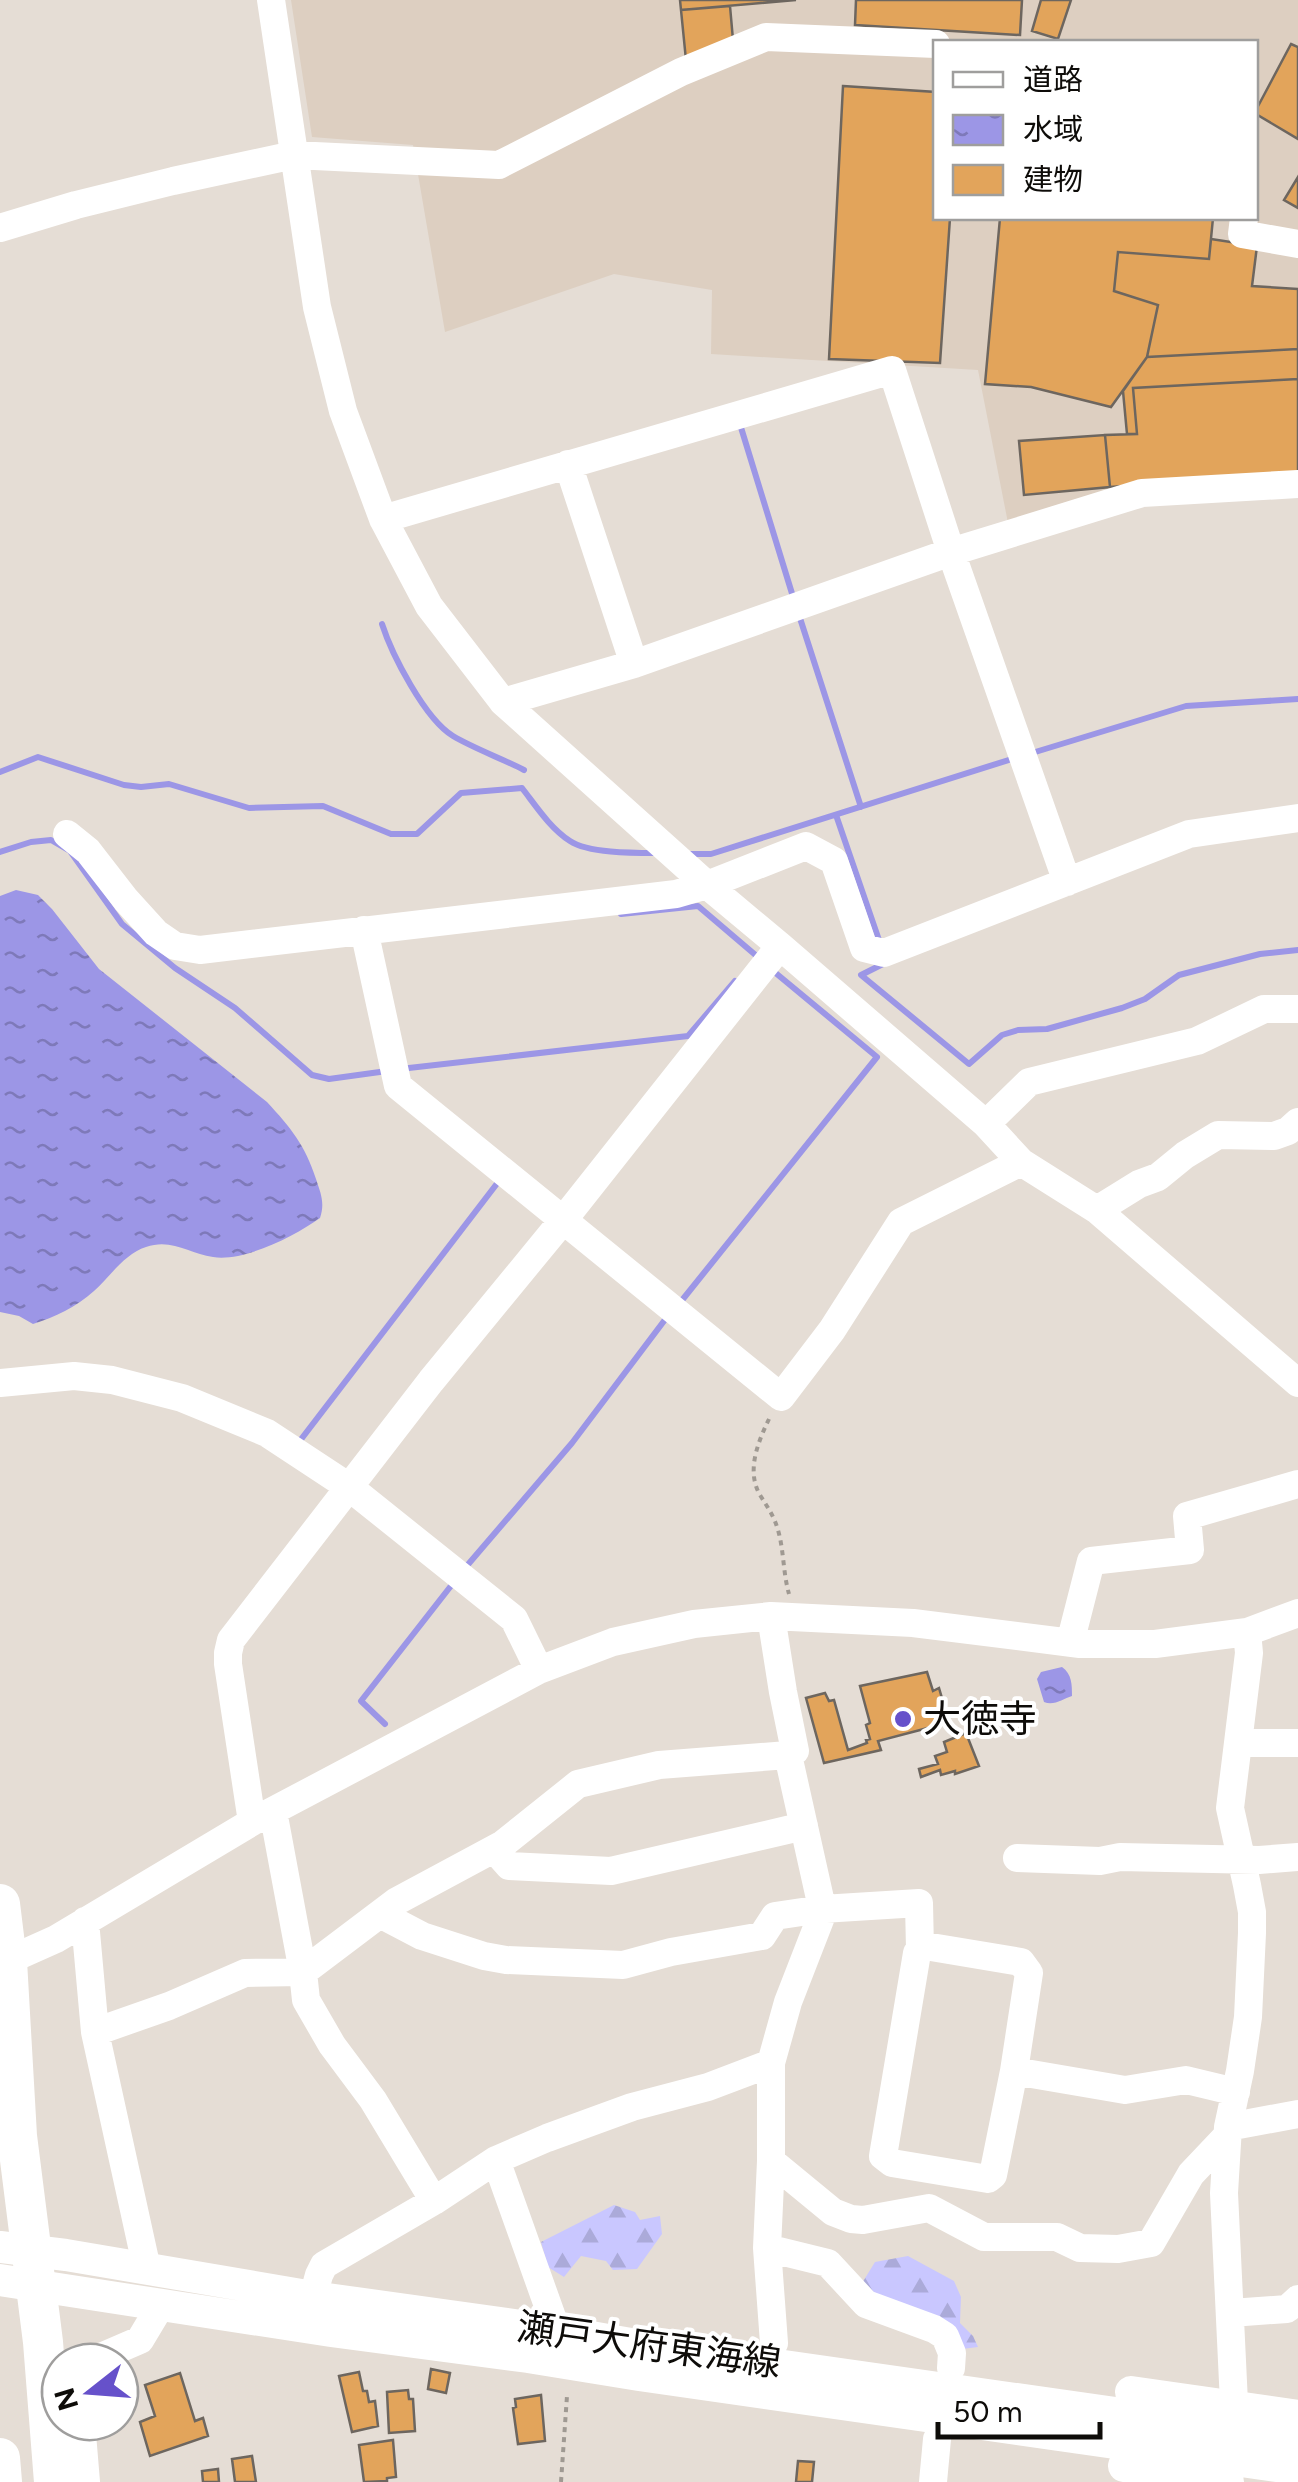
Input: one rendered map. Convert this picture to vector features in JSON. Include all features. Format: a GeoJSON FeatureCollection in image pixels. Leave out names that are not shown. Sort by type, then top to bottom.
{"type":"FeatureCollection","features":[{"type":"Feature","properties":{"kind":"highway"},"geometry":{"type":"LineString","coordinates":[[0,1904],[17,2136],[16,2266],[43,2342],[54,2482]]}},
{"type":"Feature","properties":{"kind":"highway"},"geometry":{"type":"LineString","coordinates":[[0,2458],[2,2482]]}},
{"type":"Feature","properties":{"kind":"main road","name":"瀬戸大府東海線"},"geometry":{"type":"LineString","coordinates":[[16,2266],[66,2255],[314,2297],[557,2332],[640,2361],[1298,2468]]}},
{"type":"Feature","properties":{"kind":"main road","name":"瀬戸大府東海線"},"geometry":{"type":"LineString","coordinates":[[16,2266],[160,2305],[331,2331],[528,2357],[640,2361],[1298,2439]]}},
{"type":"Feature","properties":{"kind":"main road"},"geometry":{"type":"LineString","coordinates":[[557,2332],[586,2322],[640,2324],[1298,2416]]}},
{"type":"Feature","properties":{"kind":"main road"},"geometry":{"type":"LineString","coordinates":[[528,2357],[596,2388],[1228,2482]]}},
{"type":"Feature","properties":{"kind":"street"},"geometry":{"type":"LineString","coordinates":[[271,0],[318,306],[343,411],[383,519],[429,606],[503,702],[707,885],[986,1124],[1021,1162],[1097,1210],[1298,1383]]}},
{"type":"Feature","properties":{"kind":"street"},"geometry":{"type":"LineString","coordinates":[[0,228],[173,180],[294,155],[499,166],[681,72],[766,36],[933,44]]}},
{"type":"Feature","properties":{"kind":"street"},"geometry":{"type":"LineString","coordinates":[[1244,220],[1242,234],[1298,244]]}},
{"type":"Feature","properties":{"kind":"street"},"geometry":{"type":"LineString","coordinates":[[383,519],[892,370],[951,552],[1067,882]]}},
{"type":"Feature","properties":{"kind":"street"},"geometry":{"type":"LineString","coordinates":[[568,464],[634,664]]}},
{"type":"Feature","properties":{"kind":"street"},"geometry":{"type":"LineString","coordinates":[[503,702],[634,664],[951,552],[1142,494],[1298,484]]}},
{"type":"Feature","properties":{"kind":"street"},"geometry":{"type":"LineString","coordinates":[[67,834],[88,851],[156,933],[176,946],[200,950],[676,894],[806,846],[834,862],[864,948],[884,952],[1188,834],[1298,818]]}},
{"type":"Feature","properties":{"kind":"street"},"geometry":{"type":"LineString","coordinates":[[364,930],[398,1086],[781,1397],[832,1330],[901,1222],[1021,1162]]}},
{"type":"Feature","properties":{"kind":"street"},"geometry":{"type":"LineString","coordinates":[[434,2201],[306,2000],[303,1972],[262,1817],[228,1664],[231,1640],[431,1380],[780,946]]}},
{"type":"Feature","properties":{"kind":"street"},"geometry":{"type":"LineString","coordinates":[[986,1124],[1029,1082],[1196,1041],[1264,1009],[1298,1009]]}},
{"type":"Feature","properties":{"kind":"street"},"geometry":{"type":"LineString","coordinates":[[1097,1210],[1138,1184],[1158,1177],[1218,1134],[1274,1136],[1288,1132],[1298,1122]]}},
{"type":"Feature","properties":{"kind":"street"},"geometry":{"type":"LineString","coordinates":[[0,1384],[74,1376],[112,1380],[182,1398],[266,1433],[349,1486],[514,1619],[539,1670]]}},
{"type":"Feature","properties":{"kind":"street"},"geometry":{"type":"LineString","coordinates":[[1070,1643],[1091,1561],[1190,1550],[1187,1516],[1298,1484]]}},
{"type":"Feature","properties":{"kind":"street"},"geometry":{"type":"LineString","coordinates":[[3,1963],[56,1938],[262,1817],[539,1670],[613,1642],[694,1624],[782,1616],[913,1623],[1070,1643],[1154,1644],[1247,1632],[1298,1613]]}},
{"type":"Feature","properties":{"kind":"street"},"geometry":{"type":"LineString","coordinates":[[95,2032],[245,1973],[303,1972],[416,1890],[504,1844],[578,1784],[659,1766],[788,1755],[795,1751],[783,1692],[782,1616]]}},
{"type":"Feature","properties":{"kind":"street"},"geometry":{"type":"LineString","coordinates":[[1238,2482],[1224,2193],[1227,2131],[1248,2018],[1252,1934],[1252,1912],[1230,1808],[1250,1653],[1247,1632]]}},
{"type":"Feature","properties":{"kind":"street"},"geometry":{"type":"LineString","coordinates":[[1239,1743],[1298,1742]]}},
{"type":"Feature","properties":{"kind":"street"},"geometry":{"type":"LineString","coordinates":[[774,2343],[767,2248],[771,2063],[788,2002],[823,1912],[788,1755]]}},
{"type":"Feature","properties":{"kind":"street"},"geometry":{"type":"LineString","coordinates":[[494,1849],[509,1866],[611,1871],[804,1826]]}},
{"type":"Feature","properties":{"kind":"street"},"geometry":{"type":"LineString","coordinates":[[1017,1858],[1100,1861],[1120,1857],[1298,1857]]}},
{"type":"Feature","properties":{"kind":"street"},"geometry":{"type":"LineString","coordinates":[[380,1914],[422,1936],[484,1956],[623,1965],[762,1936],[775,1916],[918,1903],[920,1950]]}},
{"type":"Feature","properties":{"kind":"street"},"geometry":{"type":"LineString","coordinates":[[85,1921],[95,2032],[148,2269]]}},
{"type":"Feature","properties":{"kind":"street"},"geometry":{"type":"LineString","coordinates":[[925,1946],[1022,1962],[1028,1974],[1014,2072],[988,2179],[892,2162],[884,2156],[917,1953],[925,1946]]}},
{"type":"Feature","properties":{"kind":"street"},"geometry":{"type":"LineString","coordinates":[[314,2297],[324,2265],[496,2160],[632,2108],[708,2087],[771,2063]]}},
{"type":"Feature","properties":{"kind":"street"},"geometry":{"type":"LineString","coordinates":[[1014,2072],[1125,2090],[1186,2080],[1236,2092]]}},
{"type":"Feature","properties":{"kind":"street"},"geometry":{"type":"LineString","coordinates":[[771,2160],[833,2212],[851,2218],[863,2220],[930,2208],[984,2237],[1057,2238],[1080,2248],[1118,2249],[1151,2243],[1192,2174],[1227,2131],[1298,2114]]}},
{"type":"Feature","properties":{"kind":"street"},"geometry":{"type":"LineString","coordinates":[[496,2160],[557,2332]]}},
{"type":"Feature","properties":{"kind":"street"},"geometry":{"type":"LineString","coordinates":[[767,2248],[828,2263],[866,2304],[946,2336],[952,2352],[951,2368]]}},
{"type":"Feature","properties":{"kind":"street"},"geometry":{"type":"LineString","coordinates":[[1231,2313],[1287,2309],[1298,2299]]}},
{"type":"Feature","properties":{"kind":"street"},"geometry":{"type":"LineString","coordinates":[[135,2342],[160,2305]]}},
{"type":"Feature","properties":{"kind":"street"},"geometry":{"type":"LineString","coordinates":[[933,2482],[938,2439]]}},
{"type":"Feature","properties":{"kind":"street"},"geometry":{"type":"LineString","coordinates":[[83,2442],[86,2482]]}},
{"type":"Feature","properties":{"kind":"path"},"geometry":{"type":"LineString","coordinates":[[781,1397],[767,1423],[753,1467],[755,1484],[774,1512],[780,1537],[786,1583],[782,1616]]}},
{"type":"Feature","properties":{"kind":"path"},"geometry":{"type":"LineString","coordinates":[[561,2482],[566,2396]]}},
{"type":"Feature","properties":{"kind":"shaded area"},"geometry":{"type":"Polygon","coordinates":[[[291,0],[1298,0],[1298,477],[1008,523],[978,370],[711,354],[712,290],[614,274],[445,332],[413,145],[312,137],[291,0]]]}},
{"type":"Feature","properties":{"kind":"green space"},"geometry":{"type":"Polygon","coordinates":[[[614,2205],[635,2212],[640,2220],[660,2216],[662,2234],[637,2269],[613,2270],[606,2261],[581,2256],[564,2277],[548,2267],[541,2242],[614,2205]]]}},
{"type":"Feature","properties":{"kind":"green space"},"geometry":{"type":"Polygon","coordinates":[[[908,2256],[954,2281],[961,2297],[960,2323],[978,2347],[962,2349],[859,2288],[875,2262],[908,2256]]]}},
{"type":"Feature","properties":{"kind":"water"},"geometry":{"type":"Polygon","coordinates":[[[16,890],[38,895],[99,969],[267,1102],[307,1156],[322,1198],[320,1218],[283,1240],[239,1256],[213,1257],[164,1244],[146,1247],[124,1260],[87,1297],[57,1315],[33,1324],[0,1312],[0,896],[16,890]]]}},
{"type":"Feature","properties":{"kind":"water"},"geometry":{"type":"Polygon","coordinates":[[[1062,1667],[1070,1676],[1072,1696],[1055,1703],[1044,1702],[1037,1679],[1041,1672],[1062,1667]]]}},
{"type":"Feature","properties":{"kind":"building"},"geometry":{"type":"Polygon","coordinates":[[[680,0],[796,0],[681,10],[680,0]]]}},
{"type":"Feature","properties":{"kind":"building"},"geometry":{"type":"Polygon","coordinates":[[[856,0],[1022,0],[1020,35],[855,25],[856,0]]]}},
{"type":"Feature","properties":{"kind":"building"},"geometry":{"type":"Polygon","coordinates":[[[1041,0],[1071,0],[1058,39],[1032,31],[1041,0]]]}},
{"type":"Feature","properties":{"kind":"building"},"geometry":{"type":"Polygon","coordinates":[[[730,6],[733,40],[686,60],[681,10],[730,6]]]}},
{"type":"Feature","properties":{"kind":"building"},"geometry":{"type":"Polygon","coordinates":[[[1291,44],[1298,47],[1298,139],[1258,115],[1258,106],[1291,44]]]}},
{"type":"Feature","properties":{"kind":"building"},"geometry":{"type":"Polygon","coordinates":[[[843,86],[933,92],[933,220],[950,220],[940,363],[829,359],[843,86]]]}},
{"type":"Feature","properties":{"kind":"building"},"geometry":{"type":"Polygon","coordinates":[[[1298,177],[1298,208],[1284,200],[1298,177]]]}},
{"type":"Feature","properties":{"kind":"building"},"geometry":{"type":"Polygon","coordinates":[[[1000,220],[1213,220],[1209,259],[1118,252],[1114,291],[1158,305],[1147,357],[1111,407],[1031,387],[985,384],[1000,220]]]}},
{"type":"Feature","properties":{"kind":"building"},"geometry":{"type":"Polygon","coordinates":[[[1211,239],[1257,246],[1252,286],[1298,289],[1298,349],[1147,357],[1158,305],[1114,291],[1118,252],[1209,259],[1211,239]]]}},
{"type":"Feature","properties":{"kind":"building"},"geometry":{"type":"Polygon","coordinates":[[[1298,349],[1298,379],[1133,388],[1137,434],[1127,434],[1123,391],[1147,357],[1298,349]]]}},
{"type":"Feature","properties":{"kind":"building"},"geometry":{"type":"Polygon","coordinates":[[[1298,379],[1298,474],[1110,487],[1105,435],[1137,434],[1133,388],[1298,379]]]}},
{"type":"Feature","properties":{"kind":"building"},"geometry":{"type":"Polygon","coordinates":[[[1105,435],[1110,487],[1024,495],[1019,441],[1105,435]]]}},
{"type":"Feature","properties":{"kind":"building","name":"大徳寺"},"geometry":{"type":"Polygon","coordinates":[[[927,1672],[933,1691],[939,1688],[946,1712],[936,1715],[939,1725],[878,1741],[881,1750],[824,1763],[806,1698],[825,1693],[829,1701],[834,1700],[848,1750],[870,1739],[860,1686],[927,1672]]]}},
{"type":"Feature","properties":{"kind":"building"},"geometry":{"type":"Polygon","coordinates":[[[966,1733],[979,1766],[955,1774],[941,1775],[940,1770],[921,1777],[919,1769],[938,1764],[935,1756],[947,1752],[944,1742],[966,1733]]]}},
{"type":"Feature","properties":{"kind":"building"},"geometry":{"type":"Polygon","coordinates":[[[431,2369],[450,2373],[446,2393],[428,2389],[431,2369]]]}},
{"type":"Feature","properties":{"kind":"building"},"geometry":{"type":"Polygon","coordinates":[[[359,2372],[369,2402],[375,2401],[378,2426],[352,2432],[339,2376],[359,2372]]]}},
{"type":"Feature","properties":{"kind":"building"},"geometry":{"type":"Polygon","coordinates":[[[180,2373],[195,2421],[203,2418],[208,2436],[150,2456],[140,2422],[155,2416],[145,2385],[180,2373]]]}},
{"type":"Feature","properties":{"kind":"building"},"geometry":{"type":"Polygon","coordinates":[[[408,2390],[409,2399],[413,2399],[415,2431],[389,2433],[387,2392],[408,2390]]]}},
{"type":"Feature","properties":{"kind":"building"},"geometry":{"type":"Polygon","coordinates":[[[541,2395],[545,2441],[518,2444],[515,2399],[541,2395]]]}},
{"type":"Feature","properties":{"kind":"building"},"geometry":{"type":"Polygon","coordinates":[[[393,2440],[396,2477],[364,2482],[359,2445],[393,2440]]]}},
{"type":"Feature","properties":{"kind":"building"},"geometry":{"type":"Polygon","coordinates":[[[252,2456],[256,2482],[235,2482],[232,2459],[252,2456]]]}},
{"type":"Feature","properties":{"kind":"building"},"geometry":{"type":"Polygon","coordinates":[[[798,2461],[814,2462],[812,2482],[796,2482],[798,2461]]]}},
{"type":"Feature","properties":{"kind":"building"},"geometry":{"type":"Polygon","coordinates":[[[218,2469],[219,2482],[203,2482],[202,2471],[218,2469]]]}},
{"type":"Feature","properties":{"kind":"waterway"},"geometry":{"type":"LineString","coordinates":[[739,421],[794,600]]}},
{"type":"Feature","properties":{"kind":"waterway"},"geometry":{"type":"LineString","coordinates":[[798,612],[861,807]]}},
{"type":"Feature","properties":{"kind":"waterway"},"geometry":{"type":"LineString","coordinates":[[382,624],[411,685],[442,728],[524,770]]}},
{"type":"Feature","properties":{"kind":"waterway"},"geometry":{"type":"LineString","coordinates":[[1032,753],[1186,706],[1298,699]]}},
{"type":"Feature","properties":{"kind":"waterway"},"geometry":{"type":"LineString","coordinates":[[0,772],[38,757],[124,785],[169,784],[249,808],[323,806],[391,834],[417,834],[461,793],[522,788],[556,830],[578,845],[655,853]]}},
{"type":"Feature","properties":{"kind":"waterway"},"geometry":{"type":"LineString","coordinates":[[688,854],[711,854],[1015,758]]}},
{"type":"Feature","properties":{"kind":"waterway"},"geometry":{"type":"LineString","coordinates":[[836,815],[881,946]]}},
{"type":"Feature","properties":{"kind":"waterway"},"geometry":{"type":"LineString","coordinates":[[0,852],[51,840],[70,851],[122,924],[175,968],[235,1008],[312,1075],[329,1079],[387,1071]]}},
{"type":"Feature","properties":{"kind":"waterway"},"geometry":{"type":"LineString","coordinates":[[621,914],[698,906],[759,958]]}},
{"type":"Feature","properties":{"kind":"waterway"},"geometry":{"type":"LineString","coordinates":[[887,962],[861,975],[969,1064],[1002,1035],[1047,1029],[1122,1008],[1145,999],[1179,975],[1260,954],[1298,950]]}},
{"type":"Feature","properties":{"kind":"waterway"},"geometry":{"type":"LineString","coordinates":[[679,1304],[877,1057],[772,970]]}},
{"type":"Feature","properties":{"kind":"waterway"},"geometry":{"type":"LineString","coordinates":[[400,1069],[688,1036],[735,981]]}},
{"type":"Feature","properties":{"kind":"waterway"},"geometry":{"type":"LineString","coordinates":[[299,1442],[502,1177]]}},
{"type":"Feature","properties":{"kind":"waterway"},"geometry":{"type":"LineString","coordinates":[[465,1568],[572,1443],[667,1317]]}},
{"type":"Feature","properties":{"kind":"waterway"},"geometry":{"type":"LineString","coordinates":[[385,1724],[361,1701],[454,1582]]}},
{"type":"Feature","properties":{"kind":"place","name":"大徳寺"},"geometry":{"type":"Point","coordinates":[903,1719]}}]}
